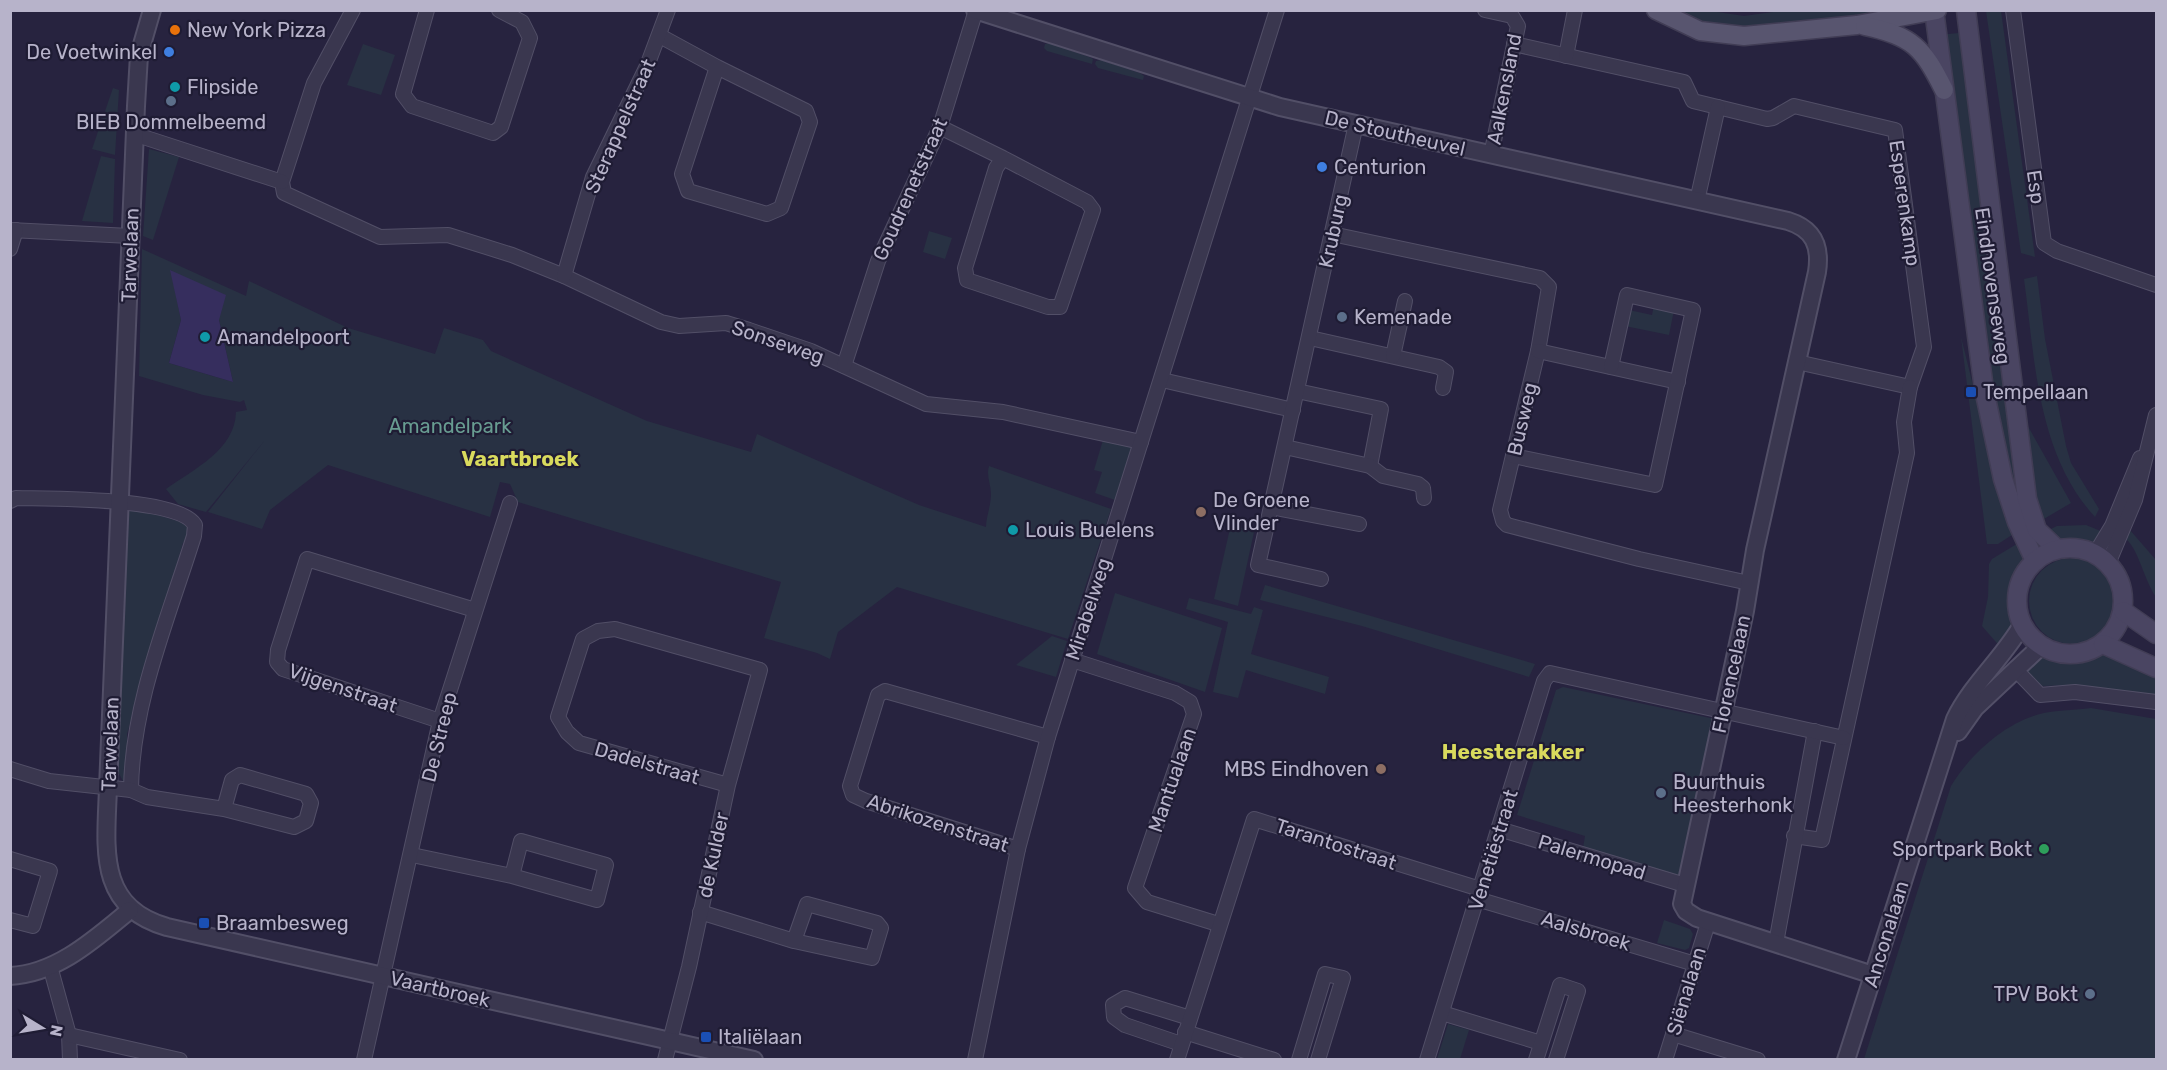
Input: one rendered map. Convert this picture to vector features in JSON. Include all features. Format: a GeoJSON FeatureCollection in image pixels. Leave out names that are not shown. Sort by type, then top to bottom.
{"type":"FeatureCollection","features":[{"type":"Feature","properties":{"kind":"main road"},"geometry":{"type":"LineString","coordinates":[[1656,10],[1682,24],[1723,36],[1857,25],[1935,11]]}},
{"type":"Feature","properties":{"kind":"main road","name":"Eindhovenseweg"},"geometry":{"type":"LineString","coordinates":[[1966,10],[2027,499],[2037,530],[2056,549]]}},
{"type":"Feature","properties":{"kind":"main road","name":"Eindhovenseweg"},"geometry":{"type":"LineString","coordinates":[[1935,11],[1982,377],[1995,450],[2011,506],[2035,561]]}},
{"type":"Feature","properties":{"kind":"main road"},"geometry":{"type":"LineString","coordinates":[[1857,25],[1887,31],[1914,43],[1931,63],[1944,90]]}},
{"type":"Feature","properties":{"kind":"main road"},"geometry":{"type":"LineString","coordinates":[[2076,548],[2102,559],[2121,586],[2123,611],[2116,629],[2103,644],[2088,652],[2072,655],[2056,653],[2041,646],[2022,625],[2017,608],[2018,591],[2024,575],[2035,561],[2056,549],[2076,548]]}},
{"type":"Feature","properties":{"kind":"main road"},"geometry":{"type":"LineString","coordinates":[[2123,611],[2157,634]]}},
{"type":"Feature","properties":{"kind":"main road"},"geometry":{"type":"LineString","coordinates":[[2103,644],[2154,670]]}},
{"type":"Feature","properties":{"kind":"street","name":"Tarwelaan"},"geometry":{"type":"LineString","coordinates":[[130,910],[118,894],[109,867],[108,788],[139,55],[152,10]]}},
{"type":"Feature","properties":{"kind":"street"},"geometry":{"type":"LineString","coordinates":[[283,187],[314,83],[353,10]]}},
{"type":"Feature","properties":{"kind":"street"},"geometry":{"type":"LineString","coordinates":[[427,10],[403,94],[412,106],[493,133],[501,128],[530,38],[522,22],[499,10]]}},
{"type":"Feature","properties":{"kind":"street","name":"Sterappelstraat"},"geometry":{"type":"LineString","coordinates":[[564,276],[593,177],[660,36],[668,10]]}},
{"type":"Feature","properties":{"kind":"street","name":"Mirabelweg"},"geometry":{"type":"LineString","coordinates":[[975,1059],[1018,849],[1048,737],[1277,10]]}},
{"type":"Feature","properties":{"kind":"street","name":"Aalkensland"},"geometry":{"type":"LineString","coordinates":[[1485,10],[1512,16],[1518,26],[1491,155]]}},
{"type":"Feature","properties":{"kind":"street"},"geometry":{"type":"LineString","coordinates":[[1566,56],[1575,10]]}},
{"type":"Feature","properties":{"kind":"street","name":"Esp"},"geometry":{"type":"LineString","coordinates":[[2013,10],[2044,243],[2057,252],[2157,285]]}},
{"type":"Feature","properties":{"kind":"street","name":"De Stoutheuvel"},"geometry":{"type":"LineString","coordinates":[[976,11],[1280,107],[1798,224],[1808,230],[1816,242]]}},
{"type":"Feature","properties":{"kind":"street","name":"Goudrenetstraat"},"geometry":{"type":"LineString","coordinates":[[844,366],[878,261],[940,127],[976,11]]}},
{"type":"Feature","properties":{"kind":"street"},"geometry":{"type":"LineString","coordinates":[[660,36],[806,111],[810,122],[781,208],[768,214],[688,191],[682,174],[717,67]]}},
{"type":"Feature","properties":{"kind":"street","name":"Esperenkamp"},"geometry":{"type":"LineString","coordinates":[[1515,45],[1684,82],[1693,101],[1770,119],[1794,106],[1895,130],[1924,347],[1910,387],[1904,422],[1907,453],[1822,840],[1794,836]]}},
{"type":"Feature","properties":{"kind":"street"},"geometry":{"type":"LineString","coordinates":[[1697,201],[1718,107]]}},
{"type":"Feature","properties":{"kind":"street","name":"Kruburg"},"geometry":{"type":"LineString","coordinates":[[1322,579],[1258,566],[1356,124]]}},
{"type":"Feature","properties":{"kind":"street"},"geometry":{"type":"LineString","coordinates":[[940,127],[1003,158],[1087,202],[1093,210],[1060,307],[1048,307],[967,280],[965,268],[996,168],[1003,158]]}},
{"type":"Feature","properties":{"kind":"street","name":"Sonseweg"},"geometry":{"type":"LineString","coordinates":[[135,134],[283,187],[380,237],[448,236],[512,255],[564,276],[661,322],[679,326],[726,323],[811,351],[926,404],[1003,412],[1141,442]]}},
{"type":"Feature","properties":{"kind":"street"},"geometry":{"type":"LineString","coordinates":[[10,249],[14,230],[130,236]]}},
{"type":"Feature","properties":{"kind":"street","name":"Busweg"},"geometry":{"type":"LineString","coordinates":[[1332,234],[1540,278],[1548,287],[1538,351],[1500,510],[1503,521],[1507,525],[1628,557],[1749,582]]}},
{"type":"Feature","properties":{"kind":"street","name":"Florencelaan"},"geometry":{"type":"LineString","coordinates":[[1816,242],[1819,262],[1682,904],[1686,911],[1708,922],[1873,975]]}},
{"type":"Feature","properties":{"kind":"street"},"geometry":{"type":"LineString","coordinates":[[1514,456],[1655,485],[1693,310],[1628,295],[1611,367]]}},
{"type":"Feature","properties":{"kind":"street"},"geometry":{"type":"LineString","coordinates":[[1393,356],[1405,301]]}},
{"type":"Feature","properties":{"kind":"street"},"geometry":{"type":"LineString","coordinates":[[1310,338],[1439,367],[1446,372],[1443,388]]}},
{"type":"Feature","properties":{"kind":"street"},"geometry":{"type":"LineString","coordinates":[[1538,351],[1678,381]]}},
{"type":"Feature","properties":{"kind":"street"},"geometry":{"type":"LineString","coordinates":[[1797,362],[1910,387]]}},
{"type":"Feature","properties":{"kind":"street"},"geometry":{"type":"LineString","coordinates":[[1162,380],[1293,410]]}},
{"type":"Feature","properties":{"kind":"street"},"geometry":{"type":"LineString","coordinates":[[1297,391],[1381,409],[1370,466]]}},
{"type":"Feature","properties":{"kind":"street"},"geometry":{"type":"LineString","coordinates":[[2102,559],[2135,500],[2157,415]]}},
{"type":"Feature","properties":{"kind":"street"},"geometry":{"type":"LineString","coordinates":[[1285,447],[1370,466],[1383,476],[1418,484],[1423,488],[1424,498]]}},
{"type":"Feature","properties":{"kind":"street"},"geometry":{"type":"LineString","coordinates":[[10,501],[16,498],[120,501]]}},
{"type":"Feature","properties":{"kind":"street","name":"Tarwelaan"},"geometry":{"type":"LineString","coordinates":[[120,501],[181,513],[192,520],[195,530],[137,722],[131,790]]}},
{"type":"Feature","properties":{"kind":"street","name":"De Streep"},"geometry":{"type":"LineString","coordinates":[[384,976],[441,721],[510,503]]}},
{"type":"Feature","properties":{"kind":"street"},"geometry":{"type":"LineString","coordinates":[[1271,507],[1359,524]]}},
{"type":"Feature","properties":{"kind":"street","name":"Vijgenstraat"},"geometry":{"type":"LineString","coordinates":[[441,721],[283,669],[277,662],[278,650],[307,559],[475,610]]}},
{"type":"Feature","properties":{"kind":"street","name":"Anconalaan"},"geometry":{"type":"LineString","coordinates":[[1846,1059],[1960,708],[2005,651],[2022,625]]}},
{"type":"Feature","properties":{"kind":"street","name":"Dadelstraat"},"geometry":{"type":"LineString","coordinates":[[728,785],[579,744],[567,732],[558,717],[584,639],[598,631],[615,629],[760,670]]}},
{"type":"Feature","properties":{"kind":"street","name":"Anconalaan"},"geometry":{"type":"LineString","coordinates":[[1948,740],[2015,669],[2041,646]]}},
{"type":"Feature","properties":{"kind":"street","name":"Mantualaan"},"geometry":{"type":"LineString","coordinates":[[1072,660],[1175,693],[1190,702],[1194,714],[1135,888],[1147,902],[1218,924]]}},
{"type":"Feature","properties":{"kind":"street"},"geometry":{"type":"LineString","coordinates":[[2015,669],[2040,695],[2075,692],[2157,702]]}},
{"type":"Feature","properties":{"kind":"street","name":"de Kulder"},"geometry":{"type":"LineString","coordinates":[[665,1059],[728,785],[760,670]]}},
{"type":"Feature","properties":{"kind":"street","name":"Venetiëstraat"},"geometry":{"type":"LineString","coordinates":[[1427,1059],[1544,681],[1550,673],[1724,712]]}},
{"type":"Feature","properties":{"kind":"street","name":"Abrikozenstraat"},"geometry":{"type":"LineString","coordinates":[[1018,849],[866,801],[853,795],[850,786],[878,694],[885,691],[1048,737]]}},
{"type":"Feature","properties":{"kind":"street"},"geometry":{"type":"LineString","coordinates":[[1724,712],[1844,738]]}},
{"type":"Feature","properties":{"kind":"street"},"geometry":{"type":"LineString","coordinates":[[1776,944],[1796,845],[1794,836],[1815,731]]}},
{"type":"Feature","properties":{"kind":"street"},"geometry":{"type":"LineString","coordinates":[[11,772],[50,781],[131,790],[147,797],[224,809],[297,828],[306,821],[311,803],[306,794],[240,775],[232,780],[224,809]]}},
{"type":"Feature","properties":{"kind":"street","name":"Tarantostraat"},"geometry":{"type":"LineString","coordinates":[[1177,1059],[1218,924],[1254,819],[1479,894]]}},
{"type":"Feature","properties":{"kind":"street","name":"Palermopad"},"geometry":{"type":"LineString","coordinates":[[1499,829],[1685,885]]}},
{"type":"Feature","properties":{"kind":"street"},"geometry":{"type":"LineString","coordinates":[[412,855],[512,876],[597,900],[606,865],[521,841],[512,876]]}},
{"type":"Feature","properties":{"kind":"street"},"geometry":{"type":"LineString","coordinates":[[10,859],[50,871],[33,926],[10,920]]}},
{"type":"Feature","properties":{"kind":"street","name":"Aalsbroek"},"geometry":{"type":"LineString","coordinates":[[1479,894],[1695,964]]}},
{"type":"Feature","properties":{"kind":"street"},"geometry":{"type":"LineString","coordinates":[[700,912],[794,940],[872,958],[881,928],[877,923],[807,904],[794,940]]}},
{"type":"Feature","properties":{"kind":"street"},"geometry":{"type":"LineString","coordinates":[[10,976],[50,966],[87,944],[130,910]]}},
{"type":"Feature","properties":{"kind":"street","name":"Vaartbroek"},"geometry":{"type":"LineString","coordinates":[[130,910],[149,922],[167,927],[754,1059]]}},
{"type":"Feature","properties":{"kind":"street","name":"Siënalaan"},"geometry":{"type":"LineString","coordinates":[[1665,1059],[1708,922]]}},
{"type":"Feature","properties":{"kind":"street"},"geometry":{"type":"LineString","coordinates":[[50,966],[69,1035],[70,1059]]}},
{"type":"Feature","properties":{"kind":"street"},"geometry":{"type":"LineString","coordinates":[[1299,1059],[1325,974],[1343,978],[1318,1059]]}},
{"type":"Feature","properties":{"kind":"street"},"geometry":{"type":"LineString","coordinates":[[364,1059],[384,976]]}},
{"type":"Feature","properties":{"kind":"street"},"geometry":{"type":"LineString","coordinates":[[1536,1059],[1560,985],[1578,991],[1556,1059]]}},
{"type":"Feature","properties":{"kind":"street"},"geometry":{"type":"LineString","coordinates":[[1190,1018],[1125,998],[1113,1005],[1114,1017],[1125,1025],[1274,1059]]}},
{"type":"Feature","properties":{"kind":"street"},"geometry":{"type":"LineString","coordinates":[[1442,1012],[1541,1043]]}},
{"type":"Feature","properties":{"kind":"street"},"geometry":{"type":"LineString","coordinates":[[1673,1034],[1758,1059]]}},
{"type":"Feature","properties":{"kind":"street"},"geometry":{"type":"LineString","coordinates":[[69,1035],[180,1059]]}},
{"type":"Feature","properties":{"kind":"green space"},"geometry":{"type":"Polygon","coordinates":[[[1788,10],[1896,12],[1722,30],[1666,11],[1711,11],[1744,16],[1788,10]]]}},
{"type":"Feature","properties":{"kind":"green space"},"geometry":{"type":"Polygon","coordinates":[[[1986,11],[2001,11],[2035,257],[2021,253],[1986,11]]]}},
{"type":"Feature","properties":{"kind":"green space"},"geometry":{"type":"Polygon","coordinates":[[[1959,33],[2028,526],[2001,453],[1938,35],[1959,33]]]}},
{"type":"Feature","properties":{"kind":"green space"},"geometry":{"type":"Polygon","coordinates":[[[1050,43],[1093,59],[1092,64],[1047,51],[1044,48],[1045,44],[1050,43]]]}},
{"type":"Feature","properties":{"kind":"green space"},"geometry":{"type":"Polygon","coordinates":[[[363,44],[395,55],[381,95],[347,85],[363,44]]]}},
{"type":"Feature","properties":{"kind":"green space"},"geometry":{"type":"Polygon","coordinates":[[[1101,60],[1140,73],[1144,76],[1143,80],[1098,68],[1096,61],[1101,60]]]}},
{"type":"Feature","properties":{"kind":"green space"},"geometry":{"type":"Polygon","coordinates":[[[113,88],[119,90],[115,155],[92,149],[113,88]]]}},
{"type":"Feature","properties":{"kind":"green space"},"geometry":{"type":"Polygon","coordinates":[[[149,149],[179,157],[153,240],[143,236],[149,149]]]}},
{"type":"Feature","properties":{"kind":"green space"},"geometry":{"type":"Polygon","coordinates":[[[101,156],[115,159],[113,223],[82,221],[101,156]]]}},
{"type":"Feature","properties":{"kind":"green space"},"geometry":{"type":"Polygon","coordinates":[[[929,231],[952,238],[945,259],[923,252],[929,231]]]}},
{"type":"Feature","properties":{"kind":"green space","name":"Amandelpark"},"geometry":{"type":"Polygon","coordinates":[[[142,249],[246,296],[249,281],[348,328],[435,354],[444,328],[483,340],[491,351],[647,421],[751,452],[757,434],[919,505],[986,527],[991,498],[989,466],[1111,509],[1068,639],[897,587],[838,632],[830,659],[764,638],[781,582],[518,502],[510,484],[500,482],[490,517],[328,465],[270,510],[262,529],[208,512],[265,440],[206,512],[178,504],[166,489],[200,466],[221,448],[234,425],[236,412],[247,410],[244,400],[240,402],[203,395],[139,376],[142,249]],[[171,270],[181,320],[169,363],[233,382],[219,320],[171,270]]]}},
{"type":"Feature","properties":{"kind":"green space"},"geometry":{"type":"Polygon","coordinates":[[[2037,276],[2045,339],[2066,446],[2071,463],[2099,509],[2095,517],[2076,492],[2061,465],[2042,405],[2024,279],[2037,276]]]}},
{"type":"Feature","properties":{"kind":"green space"},"geometry":{"type":"Polygon","coordinates":[[[1654,305],[1674,310],[1669,335],[1625,326],[1629,310],[1652,315],[1654,305]]]}},
{"type":"Feature","properties":{"kind":"green space"},"geometry":{"type":"Polygon","coordinates":[[[1961,337],[1997,482],[2015,533],[1998,544],[1987,544],[1961,337]]]}},
{"type":"Feature","properties":{"kind":"green space"},"geometry":{"type":"Polygon","coordinates":[[[2025,421],[2071,503],[2037,523],[2025,421]]]}},
{"type":"Feature","properties":{"kind":"green space"},"geometry":{"type":"Polygon","coordinates":[[[1103,440],[1132,447],[1115,500],[1095,493],[1102,472],[1094,470],[1103,440]]]}},
{"type":"Feature","properties":{"kind":"green space"},"geometry":{"type":"Polygon","coordinates":[[[139,509],[187,524],[190,531],[189,538],[183,543],[127,734],[127,781],[123,781],[116,768],[127,517],[130,510],[139,509]]]}},
{"type":"Feature","properties":{"kind":"green space"},"geometry":{"type":"Polygon","coordinates":[[[1231,524],[1254,532],[1238,606],[1214,599],[1231,524]]]}},
{"type":"Feature","properties":{"kind":"green space"},"geometry":{"type":"Polygon","coordinates":[[[2086,525],[2103,532],[2099,540],[2085,544],[2071,543],[2047,531],[2057,526],[2086,525]]]}},
{"type":"Feature","properties":{"kind":"green space"},"geometry":{"type":"Polygon","coordinates":[[[2129,529],[2156,560],[2156,597],[2131,544],[2126,539],[2129,529]]]}},
{"type":"Feature","properties":{"kind":"green space"},"geometry":{"type":"Polygon","coordinates":[[[2020,542],[2028,560],[2018,575],[2012,592],[2011,609],[2015,626],[2002,649],[1982,626],[1988,597],[1989,564],[1992,559],[2020,542]]]}},
{"type":"Feature","properties":{"kind":"green space"},"geometry":{"type":"Polygon","coordinates":[[[2072,558],[2096,565],[2108,577],[2115,601],[2108,625],[2096,637],[2072,644],[2048,637],[2036,625],[2029,601],[2036,577],[2048,565],[2072,558]]]}},
{"type":"Feature","properties":{"kind":"green space"},"geometry":{"type":"Polygon","coordinates":[[[1265,585],[1535,664],[1529,677],[1362,626],[1260,600],[1265,585]]]}},
{"type":"Feature","properties":{"kind":"green space"},"geometry":{"type":"Polygon","coordinates":[[[1115,593],[1222,628],[1205,692],[1097,654],[1115,593]]]}},
{"type":"Feature","properties":{"kind":"green space"},"geometry":{"type":"Polygon","coordinates":[[[1189,598],[1251,614],[1254,607],[1263,610],[1251,654],[1329,677],[1325,694],[1246,670],[1238,698],[1213,692],[1228,622],[1186,609],[1189,598]]]}},
{"type":"Feature","properties":{"kind":"green space"},"geometry":{"type":"Polygon","coordinates":[[[1052,636],[1067,641],[1056,677],[1016,665],[1052,636]]]}},
{"type":"Feature","properties":{"kind":"green space"},"geometry":{"type":"Polygon","coordinates":[[[2105,653],[2156,673],[2156,696],[2076,685],[2042,686],[2025,671],[2039,656],[2078,660],[2105,653]]]}},
{"type":"Feature","properties":{"kind":"green space"},"geometry":{"type":"Polygon","coordinates":[[[1563,687],[1715,719],[1679,877],[1583,848],[1585,836],[1517,815],[1556,690],[1563,687]]]}},
{"type":"Feature","properties":{"kind":"green space","name":"Sportpark Bokt"},"geometry":{"type":"Polygon","coordinates":[[[2091,708],[2156,719],[2156,1059],[1864,1059],[1951,786],[1979,751],[2003,731],[2017,723],[2044,713],[2091,708]]]}},
{"type":"Feature","properties":{"kind":"green space"},"geometry":{"type":"Polygon","coordinates":[[[1664,920],[1690,929],[1693,934],[1689,948],[1685,950],[1657,943],[1664,920]]]}},
{"type":"Feature","properties":{"kind":"green space"},"geometry":{"type":"Polygon","coordinates":[[[1448,1024],[1469,1030],[1460,1059],[1437,1059],[1448,1024]]]}},
{"type":"Feature","properties":{"kind":"shaded area"},"geometry":{"type":"Polygon","coordinates":[[[170,270],[226,295],[219,320],[233,382],[169,363],[181,320],[170,270]]]}},
{"type":"Feature","properties":{"kind":"place","name":"New York Pizza"},"geometry":{"type":"Point","coordinates":[175,30]}},
{"type":"Feature","properties":{"kind":"place","name":"De Voetwinkel"},"geometry":{"type":"Point","coordinates":[169,52]}},
{"type":"Feature","properties":{"kind":"place","name":"Flipside"},"geometry":{"type":"Point","coordinates":[175,87]}},
{"type":"Feature","properties":{"kind":"place","name":"BIEB Dommelbeemd"},"geometry":{"type":"Point","coordinates":[171,101]}},
{"type":"Feature","properties":{"kind":"place","name":"Centurion"},"geometry":{"type":"Point","coordinates":[1322,167]}},
{"type":"Feature","properties":{"kind":"place","name":"Kemenade"},"geometry":{"type":"Point","coordinates":[1342,317]}},
{"type":"Feature","properties":{"kind":"place","name":"Amandelpoort"},"geometry":{"type":"Point","coordinates":[205,337]}},
{"type":"Feature","properties":{"kind":"place","name":"Tempellaan"},"geometry":{"type":"Point","coordinates":[1971,392]}},
{"type":"Feature","properties":{"kind":"place","name":"De Groene Vlinder"},"geometry":{"type":"Point","coordinates":[1201,512]}},
{"type":"Feature","properties":{"kind":"place","name":"Louis Buelens"},"geometry":{"type":"Point","coordinates":[1013,530]}},
{"type":"Feature","properties":{"kind":"place","name":"MBS Eindhoven"},"geometry":{"type":"Point","coordinates":[1381,769]}},
{"type":"Feature","properties":{"kind":"place","name":"Buurthuis Heesterhonk"},"geometry":{"type":"Point","coordinates":[1661,793]}},
{"type":"Feature","properties":{"kind":"place","name":"Sportpark Bokt"},"geometry":{"type":"Point","coordinates":[2044,849]}},
{"type":"Feature","properties":{"kind":"place","name":"Braambesweg"},"geometry":{"type":"Point","coordinates":[204,923]}},
{"type":"Feature","properties":{"kind":"place","name":"TPV Bokt"},"geometry":{"type":"Point","coordinates":[2090,994]}},
{"type":"Feature","properties":{"kind":"place","name":"Italiëlaan"},"geometry":{"type":"Point","coordinates":[706,1037]}},
{"type":"Feature","properties":{"kind":"district","name":"Vaartbroek"},"geometry":{"type":"Point","coordinates":[520,459]}},
{"type":"Feature","properties":{"kind":"district","name":"Heesterakker"},"geometry":{"type":"Point","coordinates":[1513,752]}}]}
